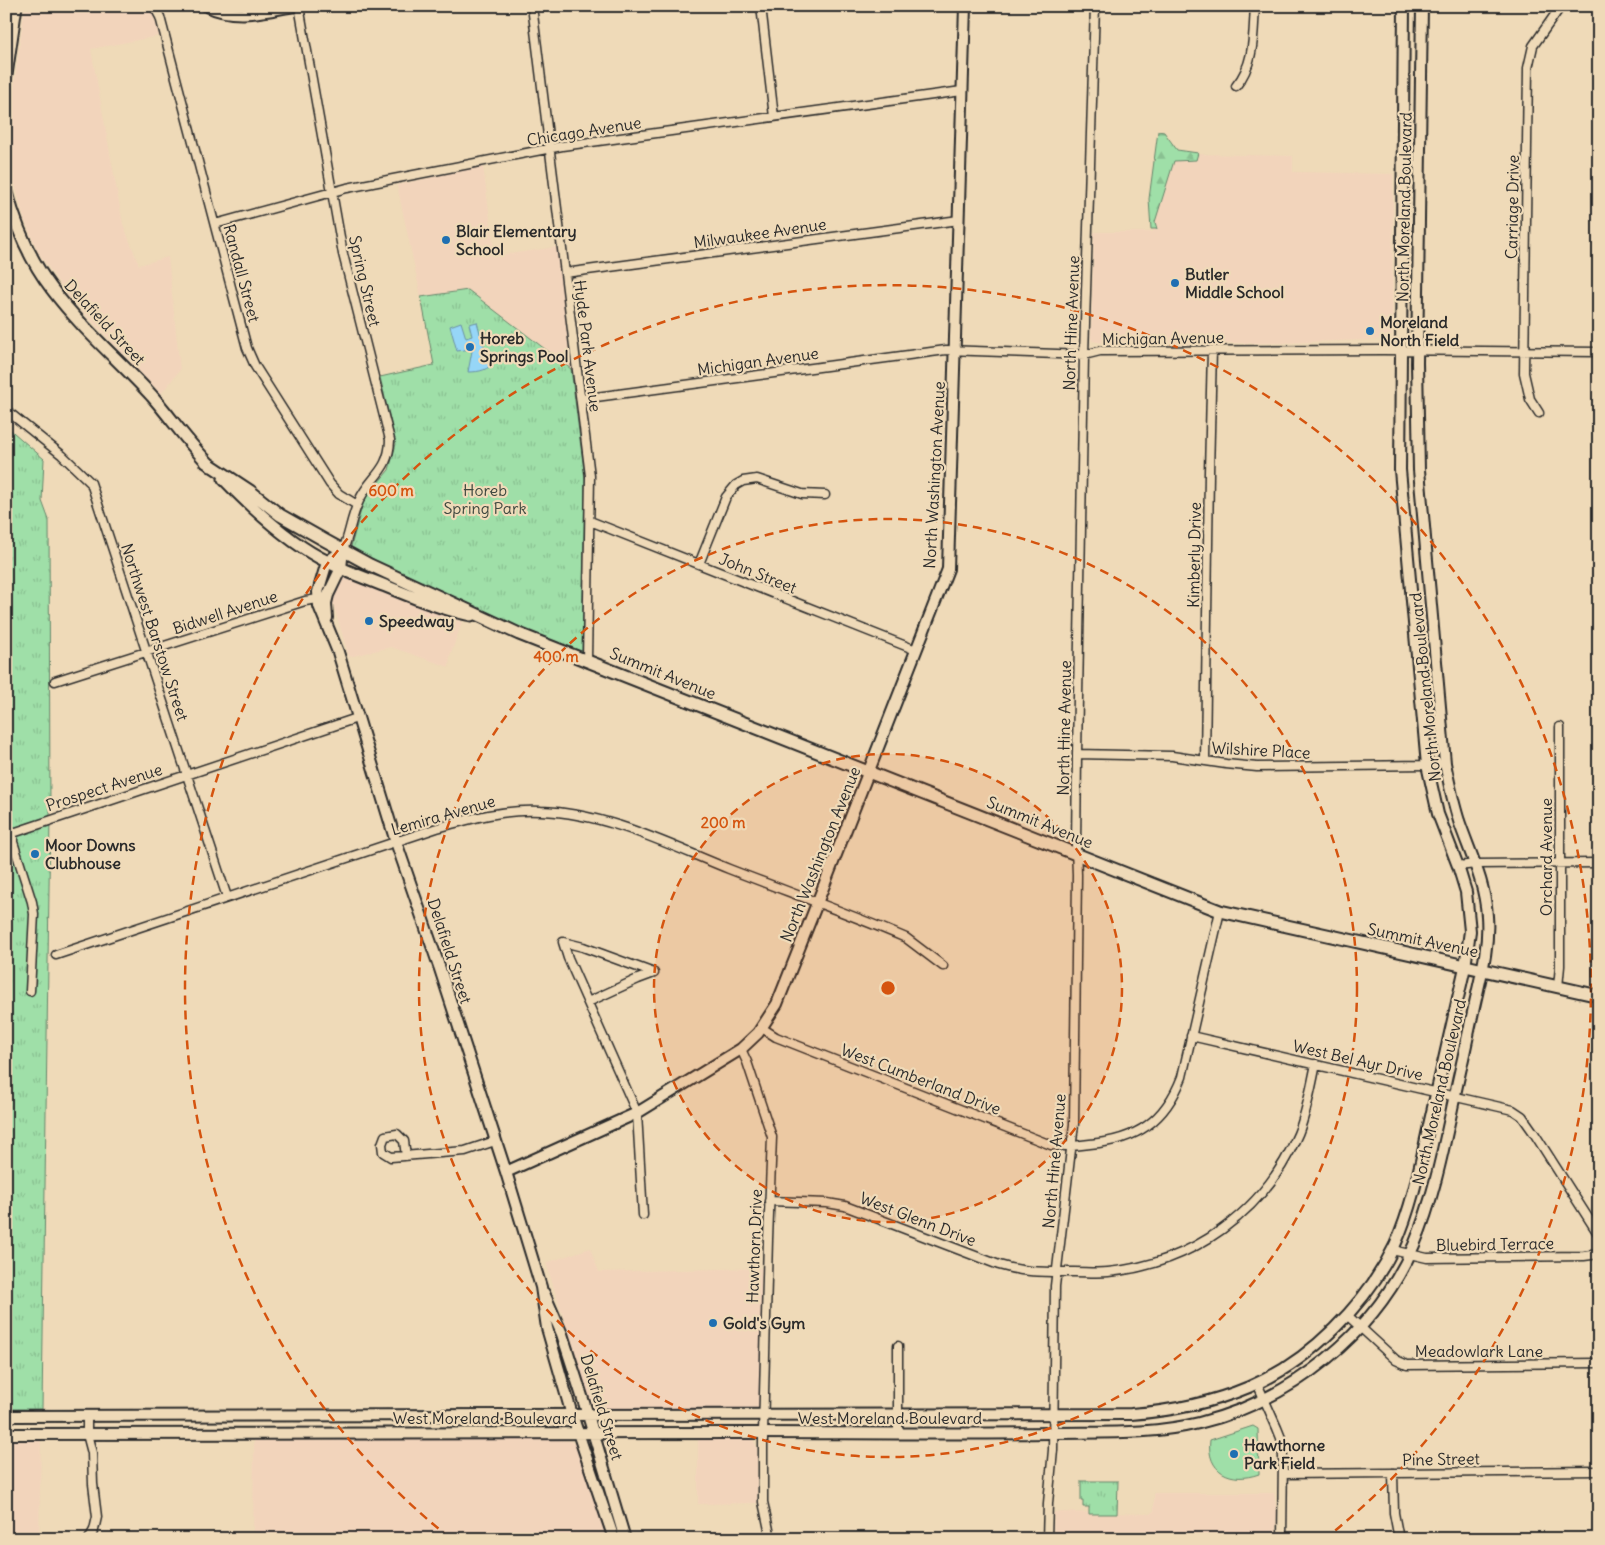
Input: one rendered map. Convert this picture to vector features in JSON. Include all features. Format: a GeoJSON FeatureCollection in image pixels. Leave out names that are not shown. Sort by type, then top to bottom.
{"type":"FeatureCollection","features":[{"type":"Feature","properties":{"kind":"main road"},"geometry":{"type":"LineString","coordinates":[[6,75],[16,6]]}},
{"type":"Feature","properties":{"kind":"main road","name":"Delafield Street"},"geometry":{"type":"LineString","coordinates":[[6,190],[15,221],[23,239],[33,260],[53,290],[152,397],[206,462],[240,496],[298,544],[327,562]]}},
{"type":"Feature","properties":{"kind":"main road","name":"Delafield Street"},"geometry":{"type":"LineString","coordinates":[[206,462],[250,491],[280,514],[343,550]]}},
{"type":"Feature","properties":{"kind":"main road","name":"Summit Avenue"},"geometry":{"type":"LineString","coordinates":[[343,550],[370,565],[519,634],[1220,911],[1599,996]]}},
{"type":"Feature","properties":{"kind":"main road","name":"Summit Avenue"},"geometry":{"type":"LineString","coordinates":[[327,562],[445,609],[488,619]]}},
{"type":"Feature","properties":{"kind":"street","name":"Randall Street"},"geometry":{"type":"LineString","coordinates":[[154,6],[160,17],[251,358],[330,484],[339,494],[357,505]]}},
{"type":"Feature","properties":{"kind":"street","name":"Randall Street"},"geometry":{"type":"LineString","coordinates":[[160,17],[162,6]]}},
{"type":"Feature","properties":{"kind":"street"},"geometry":{"type":"LineString","coordinates":[[207,6],[219,12],[237,14],[294,6]]}},
{"type":"Feature","properties":{"kind":"street","name":"Spring Street"},"geometry":{"type":"LineString","coordinates":[[298,6],[349,280],[390,440],[390,451],[385,465],[365,489],[357,505],[343,550]]}},
{"type":"Feature","properties":{"kind":"street","name":"Hyde Park Avenue"},"geometry":{"type":"LineString","coordinates":[[532,6],[590,476],[587,661]]}},
{"type":"Feature","properties":{"kind":"street"},"geometry":{"type":"LineString","coordinates":[[761,6],[774,118]]}},
{"type":"Feature","properties":{"kind":"street","name":"North Washington Avenue"},"geometry":{"type":"LineString","coordinates":[[506,1172],[637,1113],[740,1049],[762,1028],[777,1004],[948,564],[965,6]]}},
{"type":"Feature","properties":{"kind":"street","name":"North Hine Avenue"},"geometry":{"type":"LineString","coordinates":[[1047,1539],[1053,1432],[1056,1272],[1074,1124],[1077,754],[1084,355],[1095,6]]}},
{"type":"Feature","properties":{"kind":"street"},"geometry":{"type":"LineString","coordinates":[[1236,86],[1245,73],[1251,55],[1254,6]]}},
{"type":"Feature","properties":{"kind":"street","name":"North Moreland Boulevard"},"geometry":{"type":"LineString","coordinates":[[1052,1415],[1131,1414],[1173,1410],[1220,1398],[1258,1383],[1310,1349],[1357,1304],[1392,1250],[1410,1206],[1465,967],[1470,940],[1470,917],[1466,892],[1438,814],[1427,765],[1401,478],[1400,398],[1402,350],[1404,6]]}},
{"type":"Feature","properties":{"kind":"street","name":"North Moreland Boulevard"},"geometry":{"type":"LineString","coordinates":[[1053,1432],[1136,1431],[1179,1427],[1204,1422],[1228,1414],[1281,1391],[1316,1367],[1360,1328],[1388,1291],[1409,1255],[1428,1210],[1483,970],[1487,943],[1487,917],[1483,887],[1454,803],[1445,763],[1419,470],[1418,296],[1422,6]]}},
{"type":"Feature","properties":{"kind":"street","name":"Carriage Drive"},"geometry":{"type":"LineString","coordinates":[[1539,413],[1530,399],[1525,382],[1524,351],[1528,68],[1533,46],[1561,6]]}},
{"type":"Feature","properties":{"kind":"street","name":"Chicago Avenue"},"geometry":{"type":"LineString","coordinates":[[215,224],[332,192],[549,149],[962,91]]}},
{"type":"Feature","properties":{"kind":"street","name":"Milwaukee Avenue"},"geometry":{"type":"LineString","coordinates":[[565,272],[958,220]]}},
{"type":"Feature","properties":{"kind":"street"},"geometry":{"type":"LineString","coordinates":[[1402,296],[1418,296]]}},
{"type":"Feature","properties":{"kind":"street","name":"Michigan Avenue"},"geometry":{"type":"LineString","coordinates":[[581,399],[946,350],[1084,355],[1100,351],[1212,350],[1599,352]]}},
{"type":"Feature","properties":{"kind":"street","name":"Kimberly Drive"},"geometry":{"type":"LineString","coordinates":[[1205,761],[1212,350]]}},
{"type":"Feature","properties":{"kind":"street"},"geometry":{"type":"LineString","coordinates":[[1400,398],[1418,399]]}},
{"type":"Feature","properties":{"kind":"street","name":"Northwest Barstow Street"},"geometry":{"type":"LineString","coordinates":[[6,410],[62,455],[91,483],[227,897]]}},
{"type":"Feature","properties":{"kind":"street"},"geometry":{"type":"LineString","coordinates":[[699,564],[726,497],[736,485],[743,481],[757,479],[802,494],[825,495]]}},
{"type":"Feature","properties":{"kind":"street","name":"John Street"},"geometry":{"type":"LineString","coordinates":[[590,521],[916,650]]}},
{"type":"Feature","properties":{"kind":"street"},"geometry":{"type":"LineString","coordinates":[[318,599],[318,592],[327,562],[343,550]]}},
{"type":"Feature","properties":{"kind":"street","name":"Delafield Street"},"geometry":{"type":"LineString","coordinates":[[327,625],[326,603],[341,568],[343,550]]}},
{"type":"Feature","properties":{"kind":"street","name":"Bidwell Avenue"},"geometry":{"type":"LineString","coordinates":[[55,681],[305,601],[318,599]]}},
{"type":"Feature","properties":{"kind":"street","name":"Delafield Street"},"geometry":{"type":"LineString","coordinates":[[318,599],[338,652],[396,842],[440,969],[506,1172],[541,1287],[550,1338],[572,1415],[614,1539]]}},
{"type":"Feature","properties":{"kind":"street","name":"Prospect Avenue"},"geometry":{"type":"LineString","coordinates":[[30,991],[34,914],[13,842],[13,833],[357,718]]}},
{"type":"Feature","properties":{"kind":"street","name":"Orchard Avenue"},"geometry":{"type":"LineString","coordinates":[[1558,987],[1560,966],[1560,727]]}},
{"type":"Feature","properties":{"kind":"street","name":"Wilshire Place"},"geometry":{"type":"LineString","coordinates":[[1077,754],[1172,756],[1257,767],[1427,765],[1445,763]]}},
{"type":"Feature","properties":{"kind":"street","name":"Lemira Avenue"},"geometry":{"type":"LineString","coordinates":[[56,955],[437,828],[494,813],[514,811],[564,813],[610,823],[906,938],[943,966]]}},
{"type":"Feature","properties":{"kind":"street"},"geometry":{"type":"LineString","coordinates":[[1458,866],[1476,864],[1599,863]]}},
{"type":"Feature","properties":{"kind":"street","name":"West Cumberland Drive"},"geometry":{"type":"LineString","coordinates":[[762,1028],[776,1037],[1057,1146],[1102,1143],[1125,1138],[1154,1121],[1172,1101],[1177,1090],[1182,1077],[1220,911]]}},
{"type":"Feature","properties":{"kind":"street"},"geometry":{"type":"LineString","coordinates":[[1470,917],[1487,917]]}},
{"type":"Feature","properties":{"kind":"street"},"geometry":{"type":"LineString","coordinates":[[588,1002],[654,973],[583,947],[563,942],[568,958],[637,1113],[643,1215]]}},
{"type":"Feature","properties":{"kind":"street"},"geometry":{"type":"LineString","coordinates":[[1453,1020],[1471,1024]]}},
{"type":"Feature","properties":{"kind":"street","name":"West Bel Ayr Drive"},"geometry":{"type":"LineString","coordinates":[[1191,1036],[1518,1112],[1534,1133],[1599,1235]]}},
{"type":"Feature","properties":{"kind":"street","name":"Hawthorn Drive"},"geometry":{"type":"LineString","coordinates":[[740,1049],[771,1131],[764,1415],[764,1502],[772,1539]]}},
{"type":"Feature","properties":{"kind":"street","name":"West Glenn Drive"},"geometry":{"type":"LineString","coordinates":[[769,1201],[827,1203],[845,1206],[999,1265],[1021,1271],[1107,1272],[1154,1264],[1201,1244],[1231,1224],[1267,1188],[1287,1157],[1303,1120],[1316,1064]]}},
{"type":"Feature","properties":{"kind":"street"},"geometry":{"type":"LineString","coordinates":[[406,1156],[465,1151],[495,1141]]}},
{"type":"Feature","properties":{"kind":"street","name":"Bluebird Terrace"},"geometry":{"type":"LineString","coordinates":[[1392,1250],[1427,1258],[1584,1256],[1599,1254]]}},
{"type":"Feature","properties":{"kind":"street","name":"Delafield Street"},"geometry":{"type":"LineString","coordinates":[[541,1287],[562,1334],[625,1539]]}},
{"type":"Feature","properties":{"kind":"street","name":"Meadowlark Lane"},"geometry":{"type":"LineString","coordinates":[[1347,1315],[1396,1360],[1407,1365],[1599,1364]]}},
{"type":"Feature","properties":{"kind":"street"},"geometry":{"type":"LineString","coordinates":[[550,1338],[562,1334]]}},
{"type":"Feature","properties":{"kind":"street"},"geometry":{"type":"LineString","coordinates":[[898,1346],[898,1434]]}},
{"type":"Feature","properties":{"kind":"street"},"geometry":{"type":"LineString","coordinates":[[561,1376],[574,1371]]}},
{"type":"Feature","properties":{"kind":"street"},"geometry":{"type":"LineString","coordinates":[[1258,1383],[1280,1438],[1283,1474],[1282,1539]]}},
{"type":"Feature","properties":{"kind":"street"},"geometry":{"type":"LineString","coordinates":[[506,1415],[506,1433]]}},
{"type":"Feature","properties":{"kind":"street"},"geometry":{"type":"LineString","coordinates":[[1019,1415],[1019,1433]]}},
{"type":"Feature","properties":{"kind":"street","name":"West Moreland Boulevard"},"geometry":{"type":"LineString","coordinates":[[6,1416],[1052,1415]]}},
{"type":"Feature","properties":{"kind":"street"},"geometry":{"type":"LineString","coordinates":[[87,1416],[87,1434],[92,1453],[97,1517],[94,1530],[89,1539]]}},
{"type":"Feature","properties":{"kind":"street"},"geometry":{"type":"LineString","coordinates":[[187,1416],[187,1434]]}},
{"type":"Feature","properties":{"kind":"street"},"geometry":{"type":"LineString","coordinates":[[270,1416],[270,1434]]}},
{"type":"Feature","properties":{"kind":"street"},"geometry":{"type":"LineString","coordinates":[[365,1416],[365,1434]]}},
{"type":"Feature","properties":{"kind":"street"},"geometry":{"type":"LineString","coordinates":[[463,1416],[463,1433]]}},
{"type":"Feature","properties":{"kind":"street"},"geometry":{"type":"LineString","coordinates":[[643,1416],[644,1433]]}},
{"type":"Feature","properties":{"kind":"street"},"geometry":{"type":"LineString","coordinates":[[700,1433],[701,1416]]}},
{"type":"Feature","properties":{"kind":"street","name":"West Moreland Boulevard"},"geometry":{"type":"LineString","coordinates":[[6,1434],[898,1434],[1053,1432]]}},
{"type":"Feature","properties":{"kind":"street","name":"Pine Street"},"geometry":{"type":"LineString","coordinates":[[1283,1474],[1599,1471]]}},
{"type":"Feature","properties":{"kind":"street"},"geometry":{"type":"LineString","coordinates":[[593,1477],[605,1472]]}},
{"type":"Feature","properties":{"kind":"street"},"geometry":{"type":"LineString","coordinates":[[1393,1473],[1394,1513],[1399,1539]]}},
{"type":"Feature","properties":{"kind":"shaded area"},"geometry":{"type":"Polygon","coordinates":[[[25,6],[151,6],[159,36],[91,49],[123,224],[139,265],[168,257],[180,370],[161,394],[66,294],[38,252],[24,219],[14,181],[9,128],[25,6]]]}},
{"type":"Feature","properties":{"kind":"shaded area"},"geometry":{"type":"Polygon","coordinates":[[[1154,153],[1293,156],[1293,172],[1393,174],[1392,339],[1278,343],[1104,343],[1092,341],[1094,232],[1153,232],[1154,153]]]}},
{"type":"Feature","properties":{"kind":"shaded area"},"geometry":{"type":"Polygon","coordinates":[[[483,166],[495,256],[557,247],[571,369],[468,290],[421,297],[397,185],[483,166]]]}},
{"type":"Feature","properties":{"kind":"shaded area"},"geometry":{"type":"Polygon","coordinates":[[[343,576],[462,622],[450,656],[449,667],[391,647],[349,657],[332,600],[340,577],[343,576]]]}},
{"type":"Feature","properties":{"kind":"shaded area"},"geometry":{"type":"Polygon","coordinates":[[[590,1248],[599,1272],[762,1268],[759,1406],[755,1412],[593,1410],[546,1263],[590,1248]]]}},
{"type":"Feature","properties":{"kind":"shaded area"},"geometry":{"type":"Polygon","coordinates":[[[548,1439],[571,1441],[576,1445],[607,1539],[253,1539],[254,1441],[548,1439]]]}},
{"type":"Feature","properties":{"kind":"shaded area"},"geometry":{"type":"Polygon","coordinates":[[[698,1439],[753,1440],[757,1448],[757,1503],[698,1504],[698,1439]]]}},
{"type":"Feature","properties":{"kind":"shaded area"},"geometry":{"type":"Polygon","coordinates":[[[6,1440],[41,1440],[39,1539],[6,1539],[6,1440]]]}},
{"type":"Feature","properties":{"kind":"shaded area"},"geometry":{"type":"Polygon","coordinates":[[[1154,1493],[1274,1493],[1277,1513],[1275,1539],[1053,1539],[1054,1512],[1151,1514],[1154,1511],[1154,1493]]]}},
{"type":"Feature","properties":{"kind":"green space"},"geometry":{"type":"Polygon","coordinates":[[[1158,131],[1164,132],[1177,150],[1198,153],[1196,160],[1174,161],[1155,222],[1157,229],[1151,229],[1149,199],[1158,131]]]}},
{"type":"Feature","properties":{"kind":"green space","name":"Horeb Spring Park"},"geometry":{"type":"Polygon","coordinates":[[[468,290],[571,369],[585,479],[582,652],[522,630],[350,550],[363,503],[389,470],[396,444],[380,377],[434,365],[421,297],[468,290]]]}},
{"type":"Feature","properties":{"kind":"green space"},"geometry":{"type":"Polygon","coordinates":[[[6,426],[44,459],[42,501],[49,520],[50,815],[42,1409],[6,1409],[6,426]]]}},
{"type":"Feature","properties":{"kind":"green space","name":"Hawthorne Park Field"},"geometry":{"type":"Polygon","coordinates":[[[1253,1426],[1258,1429],[1259,1474],[1239,1477],[1222,1473],[1212,1460],[1210,1440],[1253,1426]]]}},
{"type":"Feature","properties":{"kind":"green space"},"geometry":{"type":"Polygon","coordinates":[[[1081,1481],[1118,1481],[1117,1514],[1089,1514],[1089,1507],[1083,1507],[1083,1501],[1081,1501],[1081,1481]]]}},
{"type":"Feature","properties":{"kind":"water","name":"Horeb Springs Pool"},"geometry":{"type":"Polygon","coordinates":[[[461,322],[466,338],[472,336],[469,324],[477,322],[483,344],[496,361],[490,367],[480,371],[468,372],[472,351],[471,349],[457,351],[450,326],[461,322]]]}},
{"type":"Feature","properties":{"kind":"place","name":"Blair Elementary School"},"geometry":{"type":"Point","coordinates":[446,240]}},
{"type":"Feature","properties":{"kind":"place","name":"Butler Middle School"},"geometry":{"type":"Point","coordinates":[1175,283]}},
{"type":"Feature","properties":{"kind":"place","name":"Moreland North Field"},"geometry":{"type":"Point","coordinates":[1370,331]}},
{"type":"Feature","properties":{"kind":"place","name":"Horeb Springs Pool"},"geometry":{"type":"Point","coordinates":[470,347]}},
{"type":"Feature","properties":{"kind":"place","name":"Speedway"},"geometry":{"type":"Point","coordinates":[369,621]}},
{"type":"Feature","properties":{"kind":"place","name":"Moor Downs Clubhouse"},"geometry":{"type":"Point","coordinates":[35,854]}},
{"type":"Feature","properties":{"kind":"place","name":"Gold's Gym"},"geometry":{"type":"Point","coordinates":[713,1323]}},
{"type":"Feature","properties":{"kind":"place","name":"Hawthorne Park Field"},"geometry":{"type":"Point","coordinates":[1234,1454]}}]}
